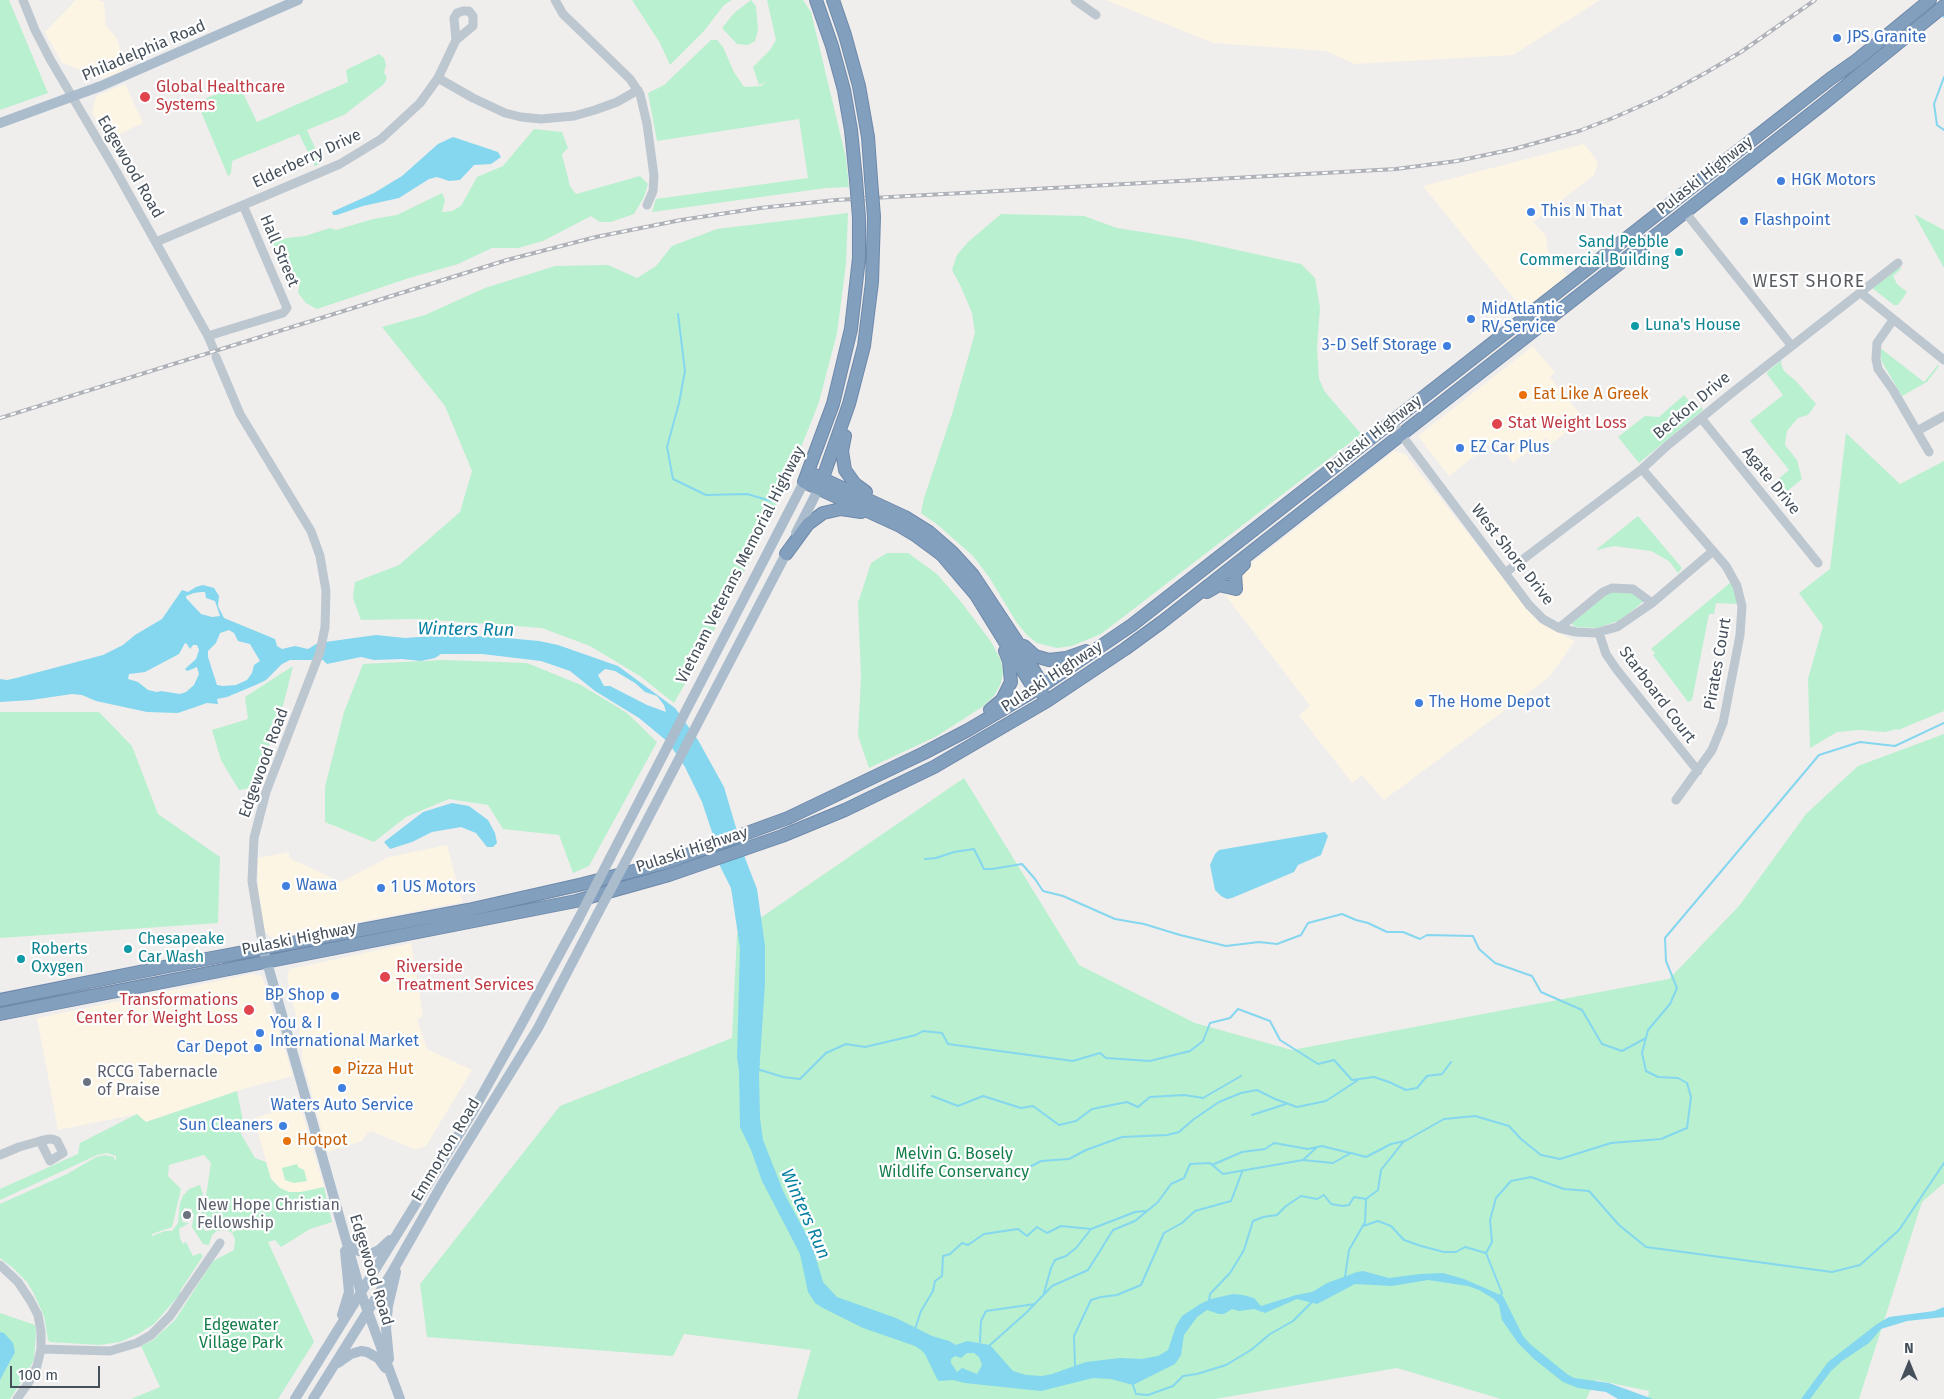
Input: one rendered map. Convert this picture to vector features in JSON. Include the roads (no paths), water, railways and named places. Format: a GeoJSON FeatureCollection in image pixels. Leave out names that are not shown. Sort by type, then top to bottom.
{"type":"FeatureCollection","features":[{"type":"Feature","properties":{"kind":"highway","name":"Vietnam Veterans Memorial Highway"},"geometry":{"type":"LineString","coordinates":[[806,477],[833,404],[851,329],[859,258],[852,130],[832,46],[816,0]]}},
{"type":"Feature","properties":{"kind":"highway","name":"Vietnam Veterans Memorial Highway"},"geometry":{"type":"LineString","coordinates":[[821,483],[849,404],[859,366],[869,313],[874,263],[874,217],[868,137],[859,86],[845,34],[833,0]]}},
{"type":"Feature","properties":{"kind":"highway","name":"Pulaski Highway"},"geometry":{"type":"LineString","coordinates":[[0,1000],[468,910],[592,882],[665,863],[739,837],[815,806],[949,740],[1038,686],[1132,625],[1391,421],[1830,79],[1857,60],[1930,0]]}},
{"type":"Feature","properties":{"kind":"highway","name":"Pulaski Highway"},"geometry":{"type":"LineString","coordinates":[[0,1014],[576,901],[643,883],[744,850],[822,820],[893,788],[974,745],[1047,701],[1162,622],[1858,77],[1944,6]]}},
{"type":"Feature","properties":{"kind":"highway"},"geometry":{"type":"LineString","coordinates":[[849,404],[842,451],[845,470],[855,484],[906,517],[940,542],[963,563],[985,592],[1016,640],[1039,679],[1038,686],[1047,701]]}},
{"type":"Feature","properties":{"kind":"highway"},"geometry":{"type":"LineString","coordinates":[[806,477],[906,517]]}},
{"type":"Feature","properties":{"kind":"highway"},"geometry":{"type":"LineString","coordinates":[[821,483],[915,535],[942,556],[966,582],[1031,684],[1038,686]]}},
{"type":"Feature","properties":{"kind":"highway"},"geometry":{"type":"LineString","coordinates":[[786,554],[808,524],[823,513],[841,509],[880,516]]}},
{"type":"Feature","properties":{"kind":"highway"},"geometry":{"type":"LineString","coordinates":[[1162,622],[1176,616],[1214,587],[1219,585],[1236,589],[1235,573],[1265,548],[1266,540]]}},
{"type":"Feature","properties":{"kind":"highway"},"geometry":{"type":"LineString","coordinates":[[949,740],[999,703],[1008,691],[1011,682],[1009,662],[1001,640],[986,611]]}},
{"type":"Feature","properties":{"kind":"highway"},"geometry":{"type":"LineString","coordinates":[[1016,640],[1035,656],[1049,660],[1066,658],[1104,644]]}},
{"type":"Feature","properties":{"kind":"main road","name":"Philadelphia Road"},"geometry":{"type":"LineString","coordinates":[[0,123],[73,97],[298,0]]}},
{"type":"Feature","properties":{"kind":"main road","name":"Vietnam Veterans Memorial Highway"},"geometry":{"type":"LineString","coordinates":[[579,918],[806,477]]}},
{"type":"Feature","properties":{"kind":"main road","name":"Vietnam Veterans Memorial Highway"},"geometry":{"type":"LineString","coordinates":[[598,913],[786,554],[821,483]]}},
{"type":"Feature","properties":{"kind":"main road","name":"Emmorton Road"},"geometry":{"type":"LineString","coordinates":[[313,1399],[408,1246],[442,1184],[538,1028],[598,913]]}},
{"type":"Feature","properties":{"kind":"main road","name":"Emmorton Road"},"geometry":{"type":"LineString","coordinates":[[295,1399],[472,1113],[579,918]]}},
{"type":"Feature","properties":{"kind":"main road","name":"Edgewood Road"},"geometry":{"type":"LineString","coordinates":[[263,948],[361,1293],[400,1399]]}},
{"type":"Feature","properties":{"kind":"main road"},"geometry":{"type":"LineString","coordinates":[[344,1235],[355,1250],[370,1254],[379,1250],[399,1232]]}},
{"type":"Feature","properties":{"kind":"main road"},"geometry":{"type":"LineString","coordinates":[[331,1340],[349,1295],[344,1235]]}},
{"type":"Feature","properties":{"kind":"main road"},"geometry":{"type":"LineString","coordinates":[[392,1377],[386,1328],[388,1306],[397,1269],[408,1246]]}},
{"type":"Feature","properties":{"kind":"main road"},"geometry":{"type":"LineString","coordinates":[[330,1371],[346,1357],[360,1351],[367,1352],[378,1358],[392,1377]]}},
{"type":"Feature","properties":{"kind":"street","name":"Edgewood Road"},"geometry":{"type":"LineString","coordinates":[[23,0],[35,30],[208,336],[240,414],[314,539],[324,574],[327,605],[322,642],[317,661],[266,792],[256,828],[251,876],[263,948]]}},
{"type":"Feature","properties":{"kind":"street"},"geometry":{"type":"LineString","coordinates":[[555,0],[563,14],[630,79],[638,90],[645,115],[654,171],[652,191],[647,205]]}},
{"type":"Feature","properties":{"kind":"street"},"geometry":{"type":"LineString","coordinates":[[1075,0],[1096,15]]}},
{"type":"Feature","properties":{"kind":"street","name":"Elderberry Drive"},"geometry":{"type":"LineString","coordinates":[[156,242],[340,164],[381,139],[404,120],[420,103],[438,78],[456,40]]}},
{"type":"Feature","properties":{"kind":"street"},"geometry":{"type":"LineString","coordinates":[[438,78],[473,98],[505,113],[541,119],[574,116],[595,110],[617,102],[638,90]]}},
{"type":"Feature","properties":{"kind":"street","name":"Hall Street"},"geometry":{"type":"LineString","coordinates":[[208,336],[283,313],[287,308],[243,206]]}},
{"type":"Feature","properties":{"kind":"street"},"geometry":{"type":"LineString","coordinates":[[1685,212],[1791,346]]}},
{"type":"Feature","properties":{"kind":"street","name":"Beckon Drive"},"geometry":{"type":"LineString","coordinates":[[1505,572],[1642,469],[1701,418],[1898,263]]}},
{"type":"Feature","properties":{"kind":"street"},"geometry":{"type":"LineString","coordinates":[[1861,293],[1944,360]]}},
{"type":"Feature","properties":{"kind":"street"},"geometry":{"type":"LineString","coordinates":[[1893,320],[1877,343],[1876,359],[1878,368],[1929,452]]}},
{"type":"Feature","properties":{"kind":"street"},"geometry":{"type":"LineString","coordinates":[[1917,431],[1944,416]]}},
{"type":"Feature","properties":{"kind":"street","name":"Agate Drive"},"geometry":{"type":"LineString","coordinates":[[1701,418],[1818,564]]}},
{"type":"Feature","properties":{"kind":"street","name":"West Shore Drive"},"geometry":{"type":"LineString","coordinates":[[1391,421],[1538,614],[1559,628],[1583,633],[1599,632],[1624,624],[1652,603],[1713,551]]}},
{"type":"Feature","properties":{"kind":"street","name":"Pirates Court"},"geometry":{"type":"LineString","coordinates":[[1642,469],[1726,566],[1737,586],[1742,606],[1742,624],[1723,723],[1712,750],[1676,800]]}},
{"type":"Feature","properties":{"kind":"street"},"geometry":{"type":"LineString","coordinates":[[1559,628],[1603,592],[1612,588],[1633,589],[1652,603]]}},
{"type":"Feature","properties":{"kind":"street","name":"Starboard Court"},"geometry":{"type":"LineString","coordinates":[[1599,632],[1606,654],[1617,670],[1698,772]]}},
{"type":"Feature","properties":{"kind":"street"},"geometry":{"type":"LineString","coordinates":[[0,1155],[40,1141]]}},
{"type":"Feature","properties":{"kind":"street"},"geometry":{"type":"LineString","coordinates":[[41,1348],[110,1351],[137,1343],[156,1330],[170,1316],[220,1243]]}},
{"type":"Feature","properties":{"kind":"street"},"geometry":{"type":"LineString","coordinates":[[0,1266],[18,1282],[30,1300],[38,1315],[41,1332],[41,1348],[37,1366],[17,1399]]}},
{"type":"Feature","properties":{"kind":"water"},"geometry":{"type":"Polygon","coordinates":[[[453,137],[498,152],[501,157],[491,164],[474,165],[460,180],[449,181],[437,177],[429,179],[399,198],[333,215],[332,212],[374,193],[402,176],[438,144],[453,137]]]}},
{"type":"Feature","properties":{"kind":"water"},"geometry":{"type":"Polygon","coordinates":[[[203,585],[214,588],[219,596],[218,606],[224,618],[275,639],[277,646],[282,649],[295,646],[308,649],[318,643],[376,635],[405,638],[447,635],[539,641],[558,645],[618,666],[675,708],[698,740],[724,787],[745,858],[757,889],[765,946],[765,983],[759,1075],[760,1118],[763,1140],[784,1193],[812,1245],[823,1282],[837,1297],[896,1318],[932,1336],[956,1345],[967,1341],[990,1345],[1013,1371],[1026,1375],[1042,1376],[1086,1362],[1120,1358],[1141,1359],[1158,1356],[1168,1350],[1176,1326],[1182,1316],[1211,1299],[1233,1294],[1243,1295],[1254,1298],[1261,1306],[1312,1292],[1327,1283],[1357,1272],[1363,1271],[1389,1278],[1443,1273],[1464,1279],[1503,1296],[1523,1336],[1567,1374],[1574,1378],[1609,1383],[1653,1399],[1618,1399],[1606,1392],[1578,1388],[1563,1382],[1534,1359],[1518,1343],[1502,1320],[1499,1305],[1494,1299],[1468,1286],[1428,1280],[1392,1286],[1355,1284],[1317,1304],[1297,1299],[1265,1313],[1254,1309],[1239,1311],[1232,1309],[1224,1314],[1207,1310],[1197,1317],[1184,1335],[1181,1355],[1175,1364],[1133,1385],[1111,1379],[1093,1378],[1041,1391],[953,1380],[939,1381],[921,1350],[915,1346],[863,1328],[823,1308],[815,1303],[808,1292],[800,1254],[762,1181],[751,1150],[740,1127],[737,1057],[740,948],[731,888],[720,866],[713,835],[702,802],[685,767],[668,742],[639,718],[595,691],[570,671],[541,661],[482,654],[441,654],[435,658],[421,661],[402,659],[374,660],[361,657],[327,664],[323,660],[290,660],[282,664],[266,680],[227,697],[217,699],[218,704],[207,703],[178,713],[147,712],[72,694],[0,702],[0,679],[16,678],[103,655],[123,645],[135,635],[162,619],[182,590],[188,592],[203,585]],[[205,592],[186,596],[186,598],[201,614],[212,617],[220,616],[215,601],[206,598],[205,592]],[[229,630],[220,633],[216,643],[208,651],[208,657],[217,685],[236,685],[247,680],[252,673],[254,665],[260,661],[250,644],[238,641],[234,633],[229,630]],[[185,643],[179,654],[145,672],[129,674],[128,679],[138,682],[148,690],[180,694],[186,692],[194,685],[199,674],[197,667],[187,671],[185,669],[196,659],[199,650],[197,645],[193,645],[190,649],[185,643]],[[605,669],[598,675],[604,686],[610,686],[647,705],[666,712],[664,705],[657,696],[645,692],[635,683],[615,671],[605,669]],[[967,1353],[961,1358],[955,1356],[951,1359],[951,1363],[957,1372],[962,1368],[977,1374],[982,1365],[979,1357],[974,1353],[967,1353]]]}},
{"type":"Feature","properties":{"kind":"water"},"geometry":{"type":"Polygon","coordinates":[[[452,803],[469,806],[488,820],[495,833],[497,843],[493,847],[487,847],[476,833],[461,827],[432,832],[412,842],[390,849],[384,842],[423,812],[452,803]]]}},
{"type":"Feature","properties":{"kind":"water"},"geometry":{"type":"Polygon","coordinates":[[[1325,832],[1328,836],[1321,855],[1298,865],[1294,872],[1232,898],[1227,899],[1215,890],[1210,865],[1219,850],[1325,832]]]}},
{"type":"Feature","properties":{"kind":"water"},"geometry":{"type":"Polygon","coordinates":[[[1944,1307],[1944,1317],[1907,1321],[1881,1329],[1869,1343],[1842,1361],[1831,1371],[1810,1399],[1801,1399],[1828,1362],[1877,1324],[1889,1317],[1934,1311],[1944,1307]]]}},
{"type":"Feature","properties":{"kind":"water"},"geometry":{"type":"Polygon","coordinates":[[[0,1332],[4,1333],[13,1343],[15,1352],[0,1380],[0,1332]]]}},
{"type":"Feature","properties":{"kind":"waterway"},"geometry":{"type":"LineString","coordinates":[[1944,77],[1934,104],[1937,125],[1944,130]]}},
{"type":"Feature","properties":{"kind":"waterway"},"geometry":{"type":"LineString","coordinates":[[678,314],[685,371],[679,403],[667,447],[673,479],[706,495],[747,494],[771,501]]}},
{"type":"Feature","properties":{"kind":"waterway"},"geometry":{"type":"LineString","coordinates":[[990,1345],[1027,1312],[1052,1286],[1088,1270],[1113,1230],[1135,1221],[1158,1202],[1171,1184],[1184,1178],[1190,1164],[1210,1163],[1223,1174],[1303,1160],[1333,1163],[1351,1153],[1366,1157],[1391,1144],[1405,1141],[1444,1119],[1475,1116],[1509,1126],[1521,1139],[1541,1155],[1560,1159],[1611,1143],[1661,1139],[1687,1128],[1691,1097],[1687,1083],[1678,1078],[1658,1077],[1646,1071],[1642,1053],[1648,1030],[1670,1004],[1677,988],[1666,961],[1665,938],[1819,755],[1860,742],[1895,746],[1944,723]]}},
{"type":"Feature","properties":{"kind":"waterway"},"geometry":{"type":"LineString","coordinates":[[925,859],[974,849],[984,869],[1022,864],[1043,891],[1063,896],[1115,919],[1144,924],[1226,946],[1259,942],[1277,944],[1301,935],[1308,923],[1342,914],[1387,932],[1403,932],[1420,939],[1427,935],[1473,936],[1479,949],[1495,963],[1532,976],[1541,992],[1582,1010],[1602,1044],[1622,1051],[1646,1038]]}},
{"type":"Feature","properties":{"kind":"waterway"},"geometry":{"type":"LineString","coordinates":[[757,1069],[783,1077],[800,1079],[826,1053],[846,1044],[865,1047],[916,1035],[923,1031],[942,1033],[948,1044],[1073,1061],[1100,1053],[1106,1058],[1150,1061],[1190,1051],[1203,1041],[1210,1023],[1230,1018],[1238,1009],[1270,1021],[1280,1040],[1318,1064],[1334,1060],[1352,1080],[1374,1077],[1406,1090],[1417,1088],[1427,1076],[1442,1074],[1451,1062]]}},
{"type":"Feature","properties":{"kind":"waterway"},"geometry":{"type":"LineString","coordinates":[[932,1096],[958,1106],[983,1096],[1021,1108],[1033,1106],[1059,1125],[1076,1121],[1092,1109],[1127,1102],[1138,1107],[1150,1097],[1184,1095],[1203,1098],[1241,1076]]}},
{"type":"Feature","properties":{"kind":"waterway"},"geometry":{"type":"LineString","coordinates":[[1016,1174],[1041,1161],[1069,1159],[1086,1150],[1122,1137],[1167,1135],[1179,1132],[1219,1102],[1241,1093],[1257,1090],[1297,1107],[1326,1101],[1358,1080]]}},
{"type":"Feature","properties":{"kind":"waterway"},"geometry":{"type":"LineString","coordinates":[[1252,1115],[1286,1104]]}},
{"type":"Feature","properties":{"kind":"waterway"},"geometry":{"type":"LineString","coordinates":[[1345,1277],[1349,1250],[1365,1222],[1366,1199],[1378,1190],[1381,1170],[1404,1141]]}},
{"type":"Feature","properties":{"kind":"waterway"},"geometry":{"type":"LineString","coordinates":[[1212,1165],[1242,1152],[1265,1149],[1274,1143],[1308,1149],[1322,1146],[1350,1153]]}},
{"type":"Feature","properties":{"kind":"waterway"},"geometry":{"type":"LineString","coordinates":[[1303,1160],[1316,1148]]}},
{"type":"Feature","properties":{"kind":"waterway"},"geometry":{"type":"LineString","coordinates":[[1486,1253],[1492,1242],[1490,1220],[1496,1198],[1511,1181],[1531,1177],[1564,1189],[1589,1191],[1619,1225],[1646,1247],[1832,1272],[1860,1265],[1899,1230],[1944,1163]]}},
{"type":"Feature","properties":{"kind":"waterway"},"geometry":{"type":"LineString","coordinates":[[1075,1366],[1074,1336],[1091,1300],[1117,1295],[1141,1285],[1164,1233],[1182,1223],[1195,1211],[1231,1201],[1242,1172]]}},
{"type":"Feature","properties":{"kind":"waterway"},"geometry":{"type":"LineString","coordinates":[[1209,1301],[1210,1294],[1230,1273],[1244,1250],[1253,1221],[1277,1215],[1301,1196],[1317,1199],[1324,1195],[1331,1204],[1343,1206],[1349,1205],[1354,1197],[1366,1199]]}},
{"type":"Feature","properties":{"kind":"waterway"},"geometry":{"type":"LineString","coordinates":[[1044,1293],[1055,1260],[1066,1256],[1076,1248],[1091,1229],[1135,1212],[1145,1211]]}},
{"type":"Feature","properties":{"kind":"waterway"},"geometry":{"type":"LineString","coordinates":[[1363,1226],[1378,1221],[1391,1226],[1404,1240],[1421,1246],[1444,1252],[1456,1252],[1465,1247],[1486,1253],[1502,1293],[1500,1297]]}},
{"type":"Feature","properties":{"kind":"waterway"},"geometry":{"type":"LineString","coordinates":[[915,1329],[921,1311],[933,1291],[935,1281],[942,1276],[943,1256],[950,1254],[962,1243],[968,1245],[984,1234],[1018,1229],[1027,1236],[1037,1227],[1047,1233],[1061,1226],[1091,1229]]}},
{"type":"Feature","properties":{"kind":"waterway"},"geometry":{"type":"LineString","coordinates":[[1133,1385],[1136,1394],[1148,1395],[1173,1386],[1183,1376],[1197,1374],[1226,1365],[1251,1350],[1270,1334],[1293,1321],[1313,1301]]}},
{"type":"Feature","properties":{"kind":"waterway"},"geometry":{"type":"LineString","coordinates":[[980,1342],[981,1321],[986,1311],[1035,1304]]}},
{"type":"Feature","properties":{"kind":"railway"},"geometry":{"type":"LineString","coordinates":[[0,418],[507,260],[596,237],[681,220],[760,208],[836,200],[1396,169],[1457,161],[1514,149],[1579,131],[1663,96],[1741,52],[1815,0]]}},
{"type":"Feature","properties":{"kind":"place","name":"JPS Granite"},"geometry":{"type":"Point","coordinates":[1837,38]}},
{"type":"Feature","properties":{"kind":"place","name":"Global Healthcare Systems"},"geometry":{"type":"Point","coordinates":[145,97]}},
{"type":"Feature","properties":{"kind":"place","name":"HGK Motors"},"geometry":{"type":"Point","coordinates":[1781,181]}},
{"type":"Feature","properties":{"kind":"place","name":"This N That"},"geometry":{"type":"Point","coordinates":[1531,212]}},
{"type":"Feature","properties":{"kind":"place","name":"Flashpoint"},"geometry":{"type":"Point","coordinates":[1744,221]}},
{"type":"Feature","properties":{"kind":"place","name":"Sand Pebble Commercial Building"},"geometry":{"type":"Point","coordinates":[1679,252]}},
{"type":"Feature","properties":{"kind":"place","name":"MidAtlantic RV Service"},"geometry":{"type":"Point","coordinates":[1471,319]}},
{"type":"Feature","properties":{"kind":"place","name":"Luna's House"},"geometry":{"type":"Point","coordinates":[1635,326]}},
{"type":"Feature","properties":{"kind":"place","name":"3-D Self Storage"},"geometry":{"type":"Point","coordinates":[1447,346]}},
{"type":"Feature","properties":{"kind":"place","name":"Eat Like A Greek"},"geometry":{"type":"Point","coordinates":[1523,395]}},
{"type":"Feature","properties":{"kind":"place","name":"Stat Weight Loss"},"geometry":{"type":"Point","coordinates":[1497,424]}},
{"type":"Feature","properties":{"kind":"place","name":"EZ Car Plus"},"geometry":{"type":"Point","coordinates":[1460,448]}},
{"type":"Feature","properties":{"kind":"place","name":"The Home Depot"},"geometry":{"type":"Point","coordinates":[1419,703]}},
{"type":"Feature","properties":{"kind":"place","name":"Wawa"},"geometry":{"type":"Point","coordinates":[286,886]}},
{"type":"Feature","properties":{"kind":"place","name":"1 US Motors"},"geometry":{"type":"Point","coordinates":[381,888]}},
{"type":"Feature","properties":{"kind":"place","name":"Chesapeake Car Wash"},"geometry":{"type":"Point","coordinates":[128,949]}},
{"type":"Feature","properties":{"kind":"place","name":"Roberts Oxygen"},"geometry":{"type":"Point","coordinates":[21,959]}},
{"type":"Feature","properties":{"kind":"place","name":"Riverside Treatment Services"},"geometry":{"type":"Point","coordinates":[385,977]}},
{"type":"Feature","properties":{"kind":"place","name":"BP Shop"},"geometry":{"type":"Point","coordinates":[335,996]}},
{"type":"Feature","properties":{"kind":"place","name":"Transformations Center for Weight Loss"},"geometry":{"type":"Point","coordinates":[249,1010]}},
{"type":"Feature","properties":{"kind":"place","name":"You & I International Market"},"geometry":{"type":"Point","coordinates":[260,1033]}},
{"type":"Feature","properties":{"kind":"place","name":"Car Depot"},"geometry":{"type":"Point","coordinates":[258,1048]}},
{"type":"Feature","properties":{"kind":"place","name":"Pizza Hut"},"geometry":{"type":"Point","coordinates":[337,1070]}},
{"type":"Feature","properties":{"kind":"place","name":"RCCG Tabernacle of Praise"},"geometry":{"type":"Point","coordinates":[87,1082]}},
{"type":"Feature","properties":{"kind":"place","name":"Waters Auto Service"},"geometry":{"type":"Point","coordinates":[342,1088]}},
{"type":"Feature","properties":{"kind":"place","name":"Sun Cleaners"},"geometry":{"type":"Point","coordinates":[283,1126]}},
{"type":"Feature","properties":{"kind":"place","name":"Hotpot"},"geometry":{"type":"Point","coordinates":[287,1141]}},
{"type":"Feature","properties":{"kind":"place","name":"New Hope Christian Fellowship"},"geometry":{"type":"Point","coordinates":[187,1215]}},
{"type":"Feature","properties":{"kind":"district","name":"WEST SHORE"},"geometry":{"type":"Point","coordinates":[1809,282]}},
{"type":"Feature","properties":{"kind":"water label","name":"Winters Run"},"geometry":{"type":"Point","coordinates":[466,630]}},
{"type":"Feature","properties":{"kind":"water label","name":"Winters Run"},"geometry":{"type":"Point","coordinates":[805,1214]}},
{"type":"Feature","properties":{"kind":"park label","name":"Melvin G. Bosely Wildlife Conservancy"},"geometry":{"type":"Point","coordinates":[954,1164]}},
{"type":"Feature","properties":{"kind":"park label","name":"Edgewater Village Park"},"geometry":{"type":"Point","coordinates":[241,1335]}}]}
